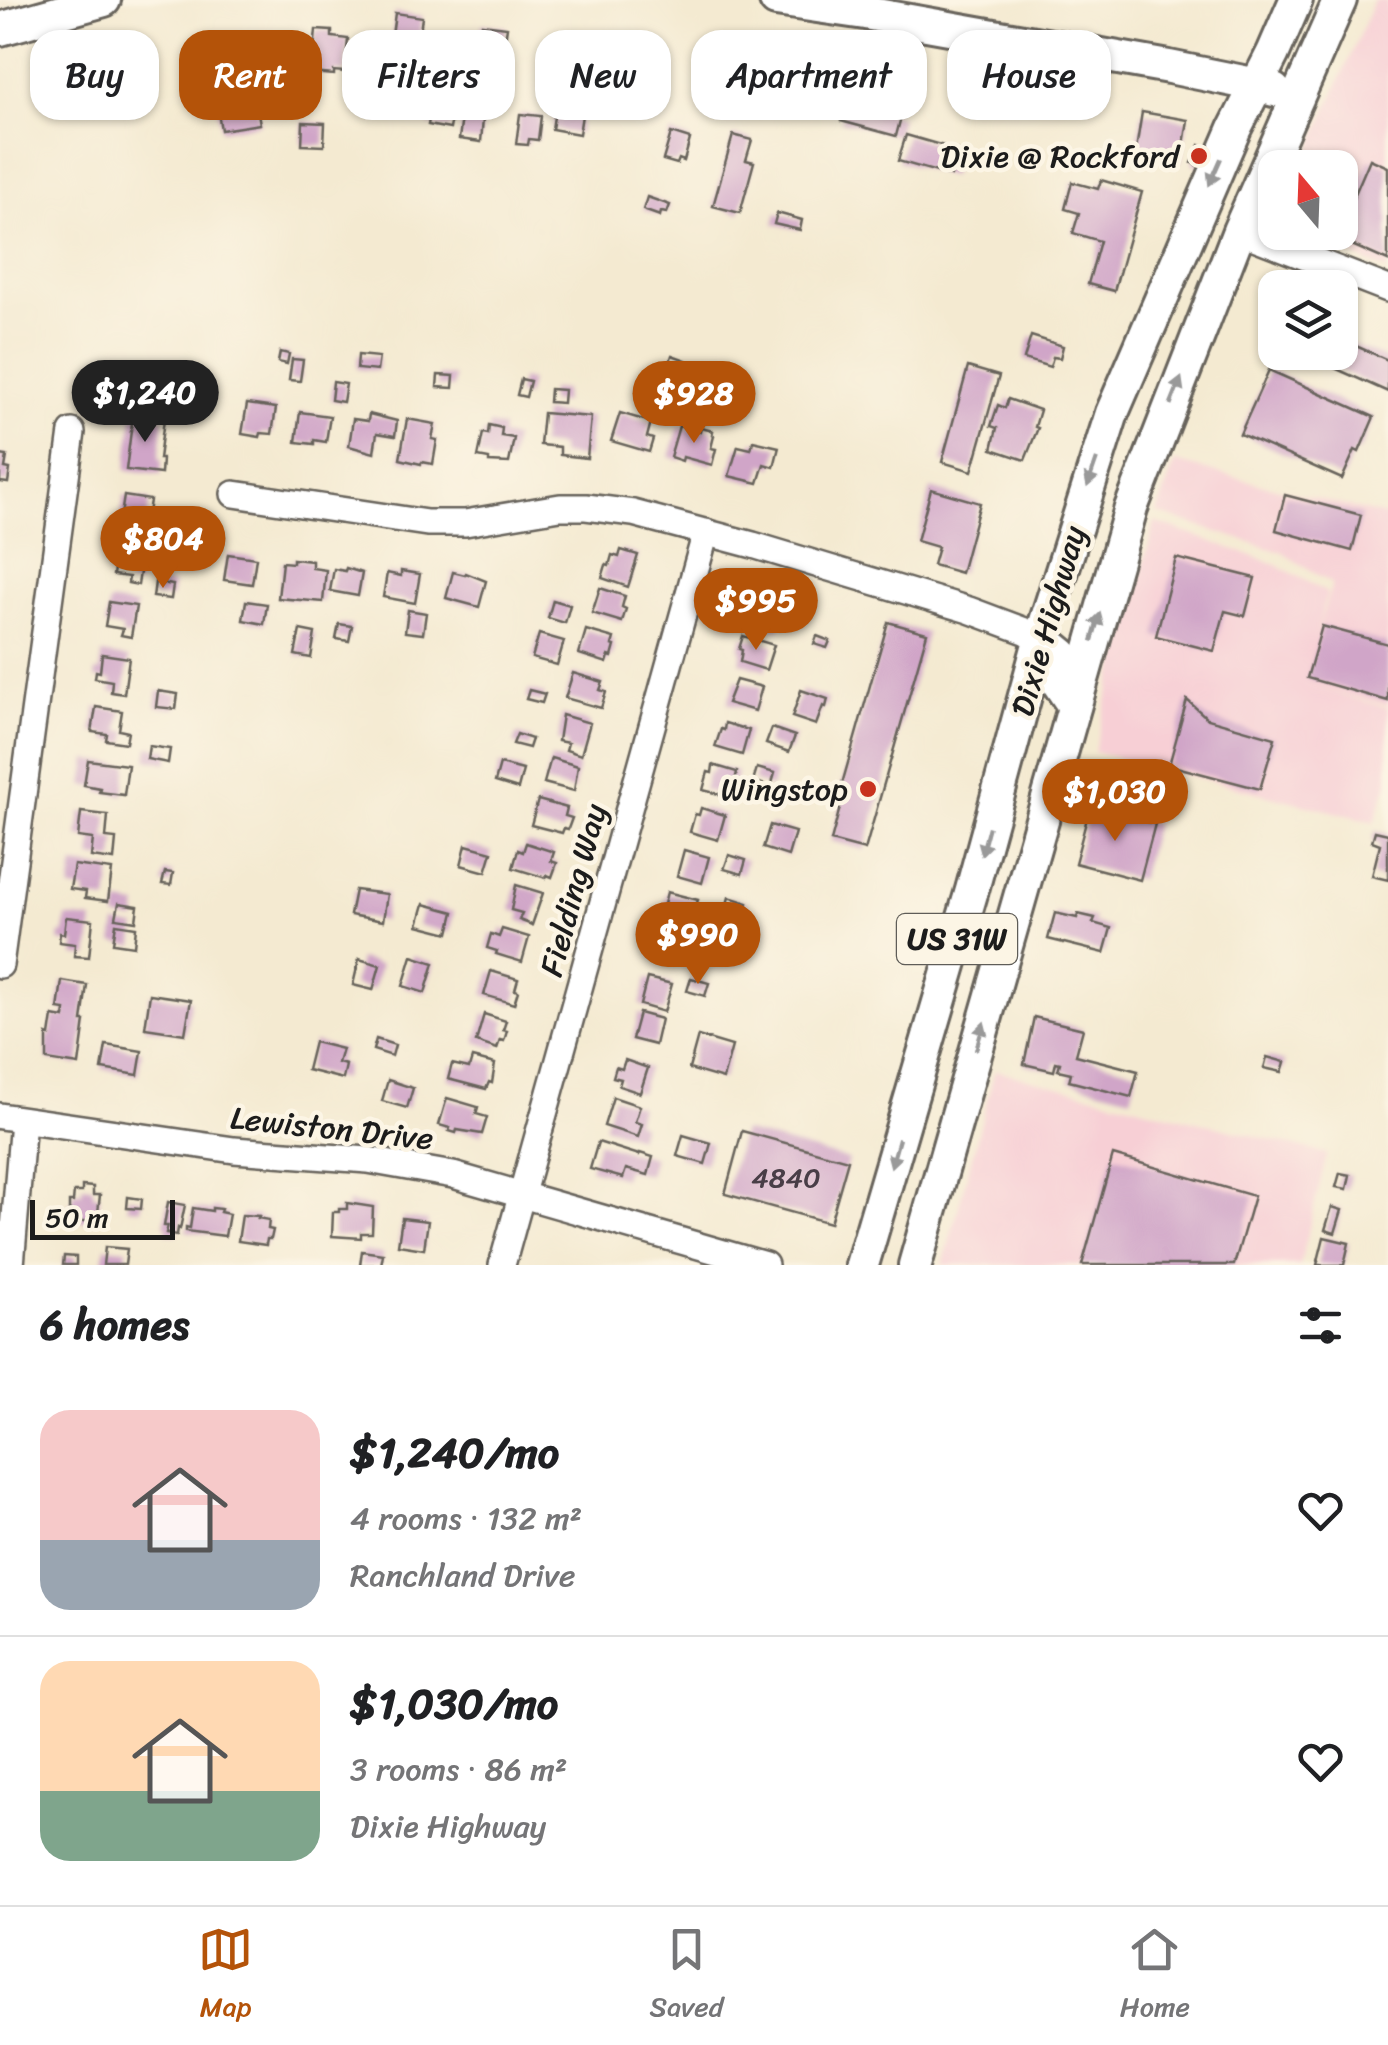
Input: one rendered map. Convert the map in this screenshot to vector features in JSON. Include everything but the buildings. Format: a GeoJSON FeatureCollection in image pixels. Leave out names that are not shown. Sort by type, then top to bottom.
{"type":"FeatureCollection","features":[{"type":"Feature","properties":{"kind":"main road"},"geometry":{"type":"LineString","coordinates":[[0,29],[104,0]]}},
{"type":"Feature","properties":{"kind":"main road"},"geometry":{"type":"LineString","coordinates":[[776,0],[918,11],[1258,84],[1297,98]]}},
{"type":"Feature","properties":{"kind":"main road","name":"Dixie Highway"},"geometry":{"type":"LineString","coordinates":[[862,1265],[972,890],[1040,637],[1086,489],[1120,392],[1235,128],[1296,0]]}},
{"type":"Feature","properties":{"kind":"main road","name":"Dixie Highway"},"geometry":{"type":"LineString","coordinates":[[915,1265],[1131,508],[1239,231],[1340,0]]}},
{"type":"Feature","properties":{"kind":"main road"},"geometry":{"type":"LineString","coordinates":[[1040,637],[1063,655],[1057,680],[1074,706]]}},
{"type":"Feature","properties":{"kind":"street"},"geometry":{"type":"LineString","coordinates":[[1239,231],[1388,289]]}},
{"type":"Feature","properties":{"kind":"street"},"geometry":{"type":"LineString","coordinates":[[0,965],[72,432]]}},
{"type":"Feature","properties":{"kind":"street"},"geometry":{"type":"LineString","coordinates":[[234,494],[427,523],[465,524],[560,508],[610,508],[706,532],[970,610],[1040,637]]}},
{"type":"Feature","properties":{"kind":"street","name":"Fielding Way"},"geometry":{"type":"LineString","coordinates":[[502,1265],[706,532]]}},
{"type":"Feature","properties":{"kind":"street"},"geometry":{"type":"LineString","coordinates":[[11,1118],[11,1265]]}},
{"type":"Feature","properties":{"kind":"street","name":"Lewiston Drive"},"geometry":{"type":"LineString","coordinates":[[11,1118],[234,1150],[401,1164],[453,1175],[765,1265]]}},
{"type":"Feature","properties":{"kind":"shaded area"},"geometry":{"type":"Polygon","coordinates":[[[1374,0],[1388,0],[1388,271],[1340,250],[1358,250],[1358,150],[1310,150],[1374,0]]]}},
{"type":"Feature","properties":{"kind":"shaded area"},"geometry":{"type":"Polygon","coordinates":[[[1175,462],[1388,517],[1388,706],[1301,684],[1388,708],[1388,783],[1375,822],[1094,752],[1155,522],[1276,564],[1327,593],[1314,640],[1332,584],[1281,552],[1157,513],[1175,462]]]}},
{"type":"Feature","properties":{"kind":"shaded area"},"geometry":{"type":"Polygon","coordinates":[[[995,1070],[1327,1154],[1300,1265],[943,1265],[995,1070]]]}},
{"type":"Feature","properties":{"kind":"place","name":"Dixie @ Rockford"},"geometry":{"type":"Point","coordinates":[1199,156]}},
{"type":"Feature","properties":{"kind":"place","name":"Wingstop"},"geometry":{"type":"Point","coordinates":[868,789]}}]}
